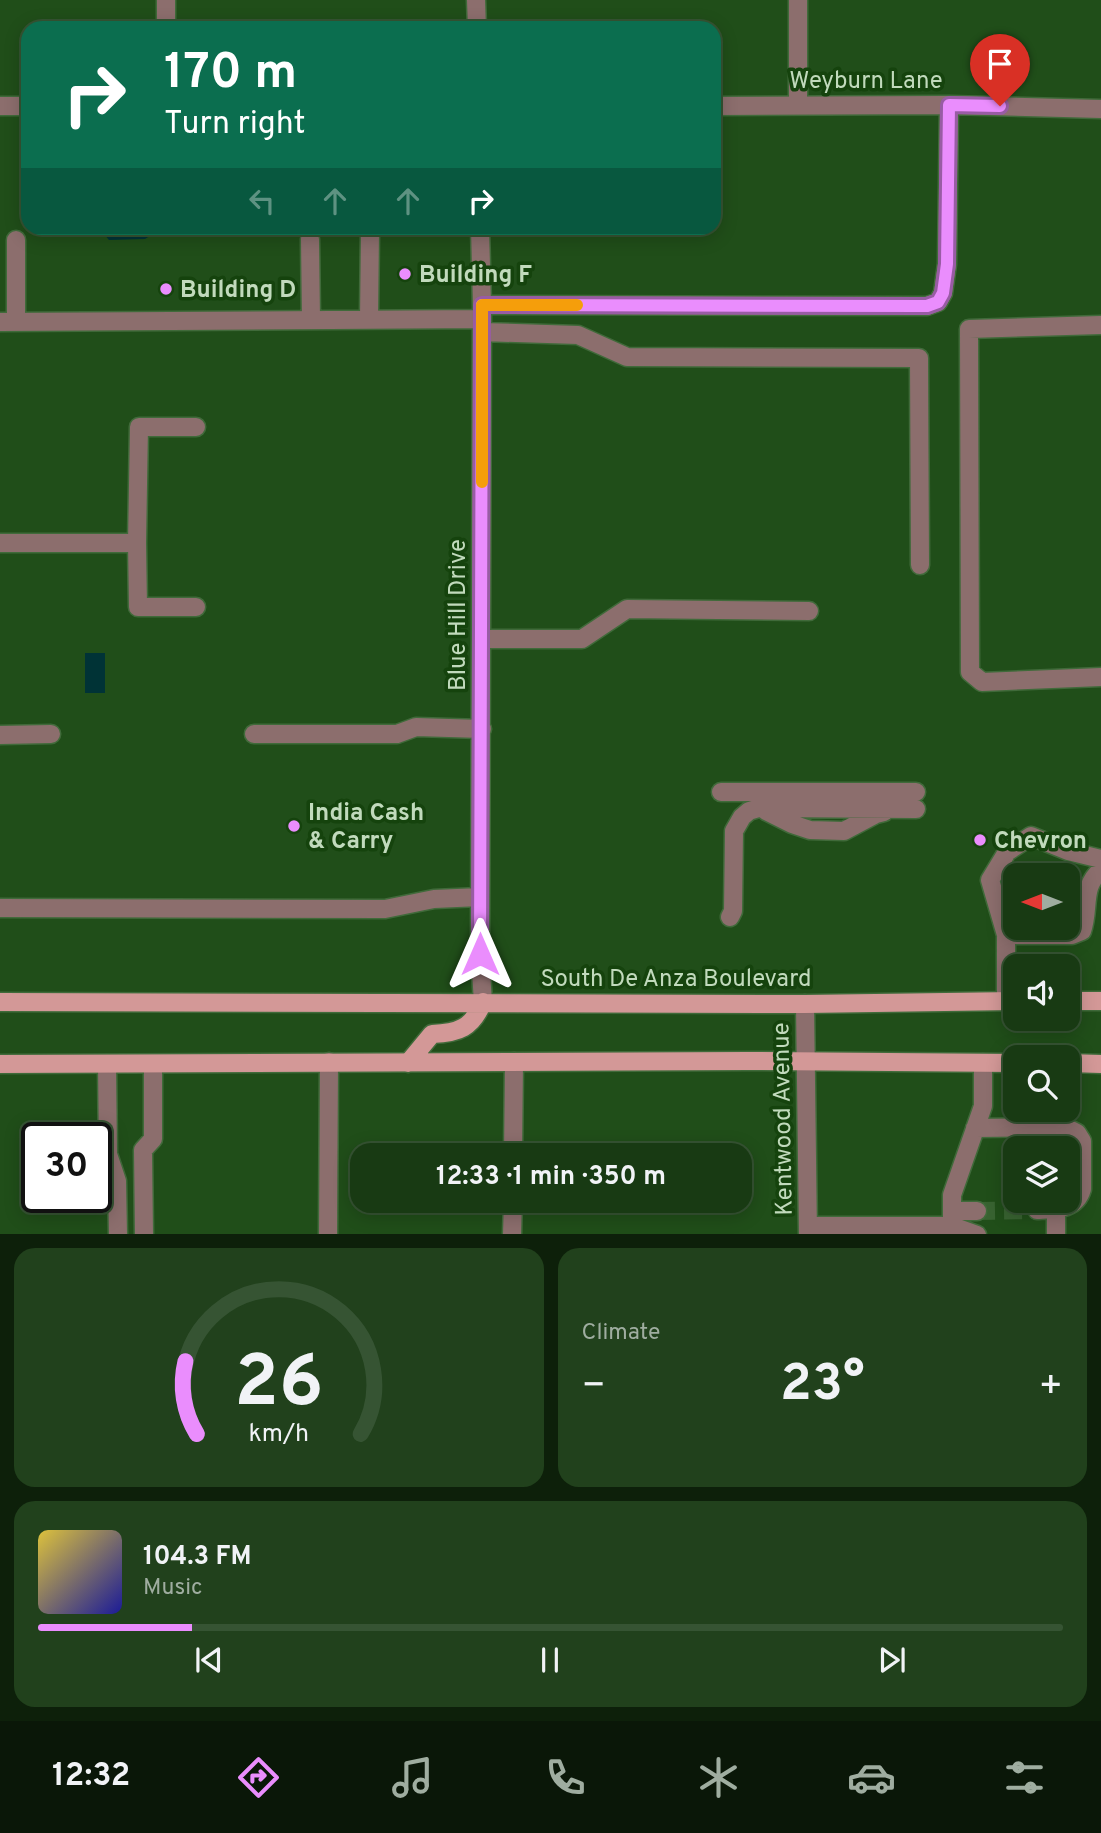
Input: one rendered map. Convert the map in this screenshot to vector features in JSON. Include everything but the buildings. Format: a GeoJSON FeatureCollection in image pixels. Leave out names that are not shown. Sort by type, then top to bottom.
{"type":"FeatureCollection","features":[{"type":"Feature","properties":{"kind":"main road"},"geometry":{"type":"LineString","coordinates":[[1080,1001],[1101,1001]]}},
{"type":"Feature","properties":{"kind":"main road","name":"South De Anza Boulevard"},"geometry":{"type":"LineString","coordinates":[[0,1002],[1003,1002]]}},
{"type":"Feature","properties":{"kind":"main road"},"geometry":{"type":"LineString","coordinates":[[408,1063],[432,1034],[451,1033],[468,1026],[477,1017],[483,1002]]}},
{"type":"Feature","properties":{"kind":"main road"},"geometry":{"type":"LineString","coordinates":[[0,1063],[1003,1063]]}},
{"type":"Feature","properties":{"kind":"main road"},"geometry":{"type":"LineString","coordinates":[[1080,1063],[1101,1064]]}},
{"type":"Feature","properties":{"kind":"street"},"geometry":{"type":"LineString","coordinates":[[166,0],[166,21]]}},
{"type":"Feature","properties":{"kind":"street"},"geometry":{"type":"LineString","coordinates":[[476,0],[477,21]]}},
{"type":"Feature","properties":{"kind":"street"},"geometry":{"type":"LineString","coordinates":[[798,0],[798,104]]}},
{"type":"Feature","properties":{"kind":"street"},"geometry":{"type":"LineString","coordinates":[[16,240],[8,322],[482,319],[927,306],[938,302],[943,293],[947,264],[949,105]]}},
{"type":"Feature","properties":{"kind":"street","name":"Weyburn Lane"},"geometry":{"type":"LineString","coordinates":[[721,106],[949,105],[1101,109]]}},
{"type":"Feature","properties":{"kind":"street"},"geometry":{"type":"LineString","coordinates":[[0,106],[21,106]]}},
{"type":"Feature","properties":{"kind":"street"},"geometry":{"type":"LineString","coordinates":[[369,319],[370,235]]}},
{"type":"Feature","properties":{"kind":"street","name":"Blue Hill Drive"},"geometry":{"type":"LineString","coordinates":[[480,235],[480,957],[483,1002]]}},
{"type":"Feature","properties":{"kind":"street"},"geometry":{"type":"LineString","coordinates":[[310,239],[311,320]]}},
{"type":"Feature","properties":{"kind":"street"},"geometry":{"type":"LineString","coordinates":[[482,319],[578,335],[627,356],[919,358],[920,565]]}},
{"type":"Feature","properties":{"kind":"street"},"geometry":{"type":"LineString","coordinates":[[1101,325],[969,329],[970,672],[982,682],[1101,677]]}},
{"type":"Feature","properties":{"kind":"street"},"geometry":{"type":"LineString","coordinates":[[196,427],[138,427],[137,543],[138,607],[196,607]]}},
{"type":"Feature","properties":{"kind":"street"},"geometry":{"type":"LineString","coordinates":[[0,543],[137,543]]}},
{"type":"Feature","properties":{"kind":"street"},"geometry":{"type":"LineString","coordinates":[[481,639],[582,639],[627,609],[809,611]]}},
{"type":"Feature","properties":{"kind":"street"},"geometry":{"type":"LineString","coordinates":[[254,734],[397,734],[416,727],[482,729]]}},
{"type":"Feature","properties":{"kind":"street"},"geometry":{"type":"LineString","coordinates":[[0,735],[51,734]]}},
{"type":"Feature","properties":{"kind":"street"},"geometry":{"type":"LineString","coordinates":[[721,792],[916,801],[894,809],[759,808],[749,811],[734,831],[733,911],[730,917]]}},
{"type":"Feature","properties":{"kind":"street"},"geometry":{"type":"LineString","coordinates":[[1003,925],[990,880],[1007,852],[1031,836],[1068,851],[1101,859]]}},
{"type":"Feature","properties":{"kind":"street"},"geometry":{"type":"LineString","coordinates":[[1080,932],[1087,918],[1087,895],[1093,877],[1101,870]]}},
{"type":"Feature","properties":{"kind":"street"},"geometry":{"type":"LineString","coordinates":[[0,908],[386,909],[434,899],[480,897]]}},
{"type":"Feature","properties":{"kind":"street","name":"Kentwood Avenue"},"geometry":{"type":"LineString","coordinates":[[805,1004],[808,1230]]}},
{"type":"Feature","properties":{"kind":"street"},"geometry":{"type":"LineString","coordinates":[[328,1062],[328,1234]]}},
{"type":"Feature","properties":{"kind":"street"},"geometry":{"type":"LineString","coordinates":[[513,1143],[514,1062]]}},
{"type":"Feature","properties":{"kind":"street"},"geometry":{"type":"LineString","coordinates":[[952,1218],[952,1195],[983,1106],[983,1063]]}},
{"type":"Feature","properties":{"kind":"street"},"geometry":{"type":"LineString","coordinates":[[107,1064],[108,1154],[117,1181],[118,1234]]}},
{"type":"Feature","properties":{"kind":"street"},"geometry":{"type":"LineString","coordinates":[[144,1234],[143,1150],[153,1139],[153,1064]]}},
{"type":"Feature","properties":{"kind":"street"},"geometry":{"type":"LineString","coordinates":[[975,1128],[1065,1126],[1079,1136]]}},
{"type":"Feature","properties":{"kind":"street"},"geometry":{"type":"LineString","coordinates":[[1080,1138],[1080,1195]]}},
{"type":"Feature","properties":{"kind":"street"},"geometry":{"type":"LineString","coordinates":[[808,1230],[952,1218],[977,1211]]}},
{"type":"Feature","properties":{"kind":"street"},"geometry":{"type":"LineString","coordinates":[[512,1234],[513,1213]]}},
{"type":"Feature","properties":{"kind":"street"},"geometry":{"type":"LineString","coordinates":[[1056,1213],[1056,1234]]}},
{"type":"Feature","properties":{"kind":"street"},"geometry":{"type":"LineString","coordinates":[[952,1218],[977,1234]]}},
{"type":"Feature","properties":{"kind":"water"},"geometry":{"type":"Polygon","coordinates":[[[105,235],[151,235],[145,239],[109,240],[105,235]]]}},
{"type":"Feature","properties":{"kind":"water"},"geometry":{"type":"Polygon","coordinates":[[[85,653],[105,653],[105,693],[85,693],[85,653]]]}},
{"type":"Feature","properties":{"kind":"tunnel"},"geometry":{"type":"LineString","coordinates":[[977,1211],[1003,1211]]}},
{"type":"Feature","properties":{"kind":"slow traffic"},"geometry":{"type":"LineString","coordinates":[[482,482],[482,305],[577,305]]}},
{"type":"Feature","properties":{"kind":"place","name":"Building F"},"geometry":{"type":"Point","coordinates":[405,274]}},
{"type":"Feature","properties":{"kind":"place","name":"Building D"},"geometry":{"type":"Point","coordinates":[166,289]}},
{"type":"Feature","properties":{"kind":"place","name":"India Cash & Carry"},"geometry":{"type":"Point","coordinates":[294,826]}},
{"type":"Feature","properties":{"kind":"place","name":"Chevron"},"geometry":{"type":"Point","coordinates":[980,840]}},
{"type":"Feature","properties":{"kind":"route"},"geometry":{"type":"LineString","coordinates":[[480,954],[482,305],[927,306],[938,302],[943,293],[947,264],[949,105],[1000,106]]}}]}
